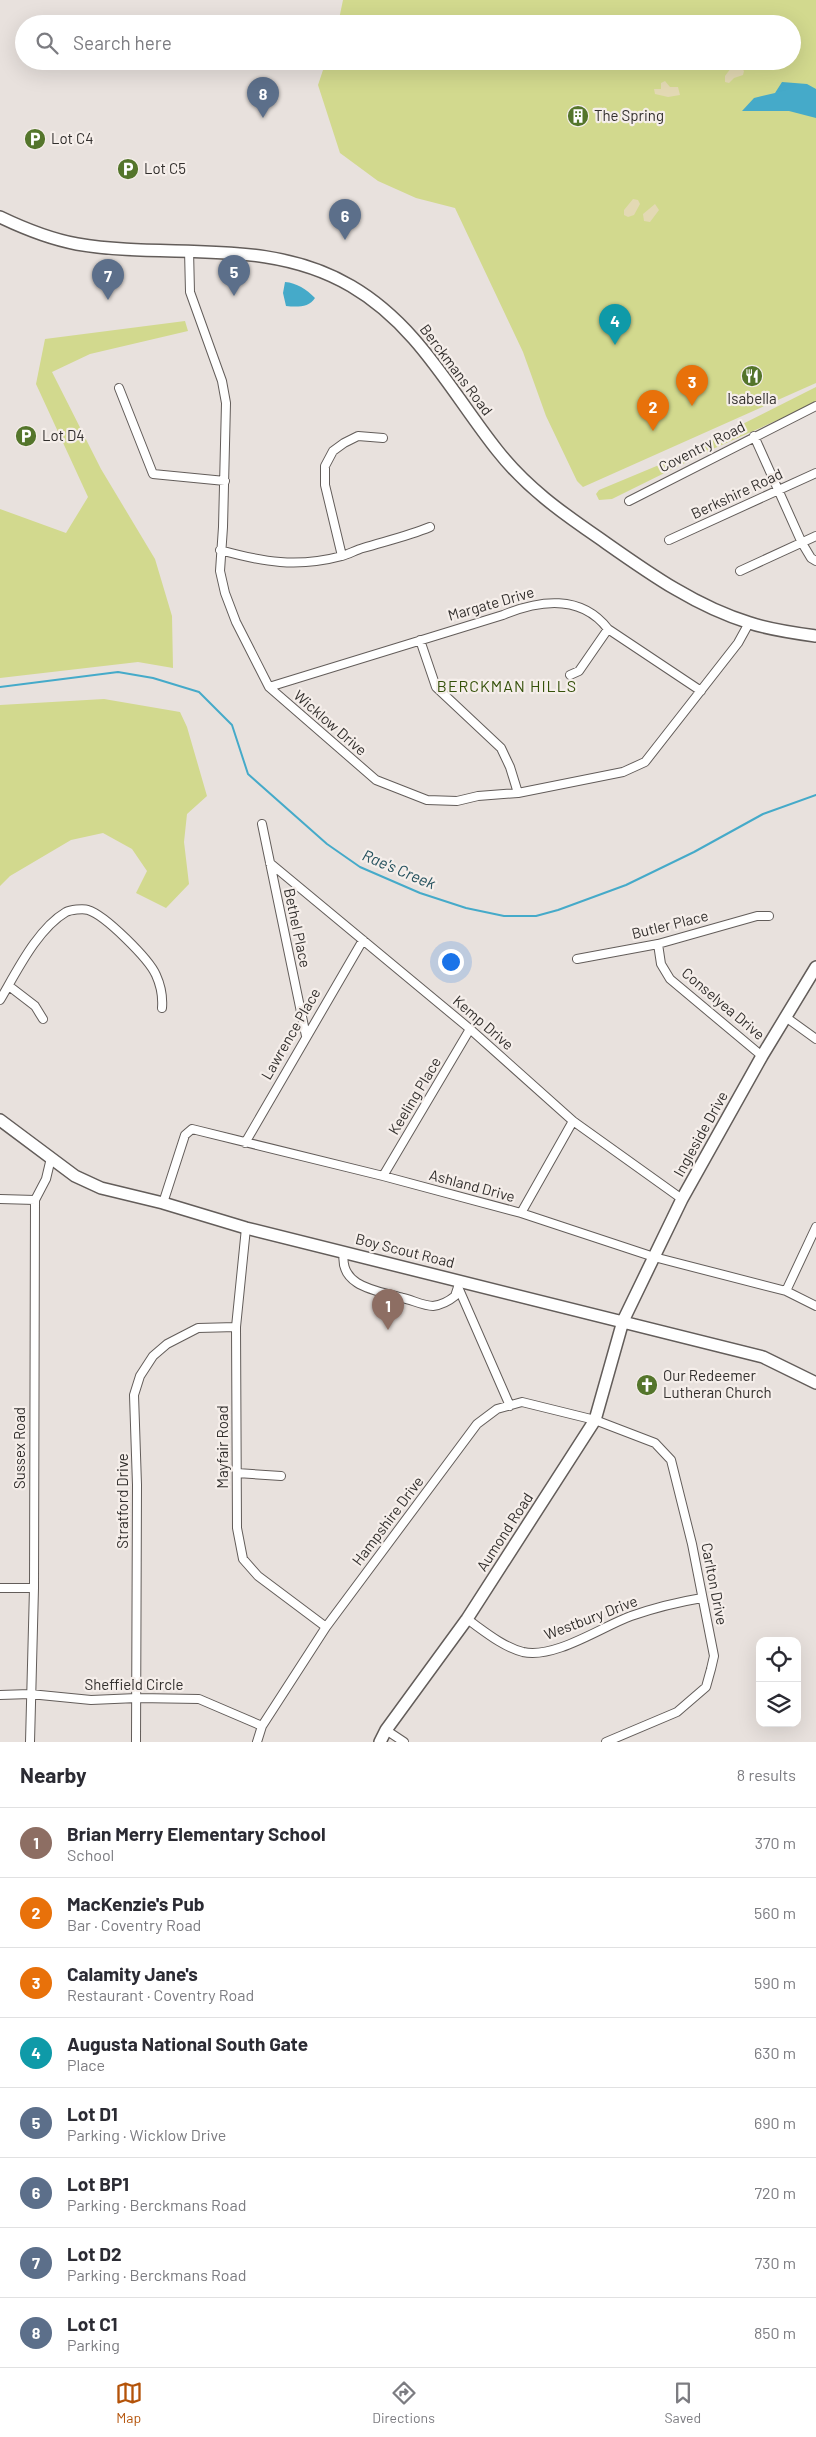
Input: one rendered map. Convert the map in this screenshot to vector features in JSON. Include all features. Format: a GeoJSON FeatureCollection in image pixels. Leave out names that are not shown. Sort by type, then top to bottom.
{"type":"FeatureCollection","features":[{"type":"Feature","properties":{"kind":"street","name":"Berckmans Road"},"geometry":{"type":"LineString","coordinates":[[0,217],[42,235],[79,244],[108,248],[244,253],[294,262],[331,275],[375,301],[412,335],[434,361],[495,448],[515,472],[534,490],[574,521],[670,587],[704,605],[749,623],[780,631],[816,636]]}},
{"type":"Feature","properties":{"kind":"street","name":"Wicklow Drive"},"geometry":{"type":"LineString","coordinates":[[190,250],[190,292],[222,381],[226,403],[225,480],[220,550],[220,571],[225,593],[252,657],[269,688],[376,780],[427,800],[457,801],[478,796],[518,793],[623,772],[645,762],[675,721],[738,643],[749,623]]}},
{"type":"Feature","properties":{"kind":"street"},"geometry":{"type":"LineString","coordinates":[[119,388],[153,474],[225,480]]}},
{"type":"Feature","properties":{"kind":"street","name":"Coventry Road"},"geometry":{"type":"LineString","coordinates":[[629,501],[816,406]]}},
{"type":"Feature","properties":{"kind":"street"},"geometry":{"type":"LineString","coordinates":[[342,556],[325,485],[325,466],[333,451],[358,436],[383,438]]}},
{"type":"Feature","properties":{"kind":"street"},"geometry":{"type":"LineString","coordinates":[[754,436],[780,490],[802,543],[811,558],[816,561]]}},
{"type":"Feature","properties":{"kind":"street","name":"Berkshire Road"},"geometry":{"type":"LineString","coordinates":[[669,540],[816,473]]}},
{"type":"Feature","properties":{"kind":"street"},"geometry":{"type":"LineString","coordinates":[[220,550],[259,561],[284,564],[309,562],[342,556],[400,539],[430,527]]}},
{"type":"Feature","properties":{"kind":"street"},"geometry":{"type":"LineString","coordinates":[[740,571],[816,536]]}},
{"type":"Feature","properties":{"kind":"street","name":"Margate Drive"},"geometry":{"type":"LineString","coordinates":[[269,688],[503,615],[527,605],[549,602],[570,603],[600,619],[608,629],[701,691]]}},
{"type":"Feature","properties":{"kind":"street"},"geometry":{"type":"LineString","coordinates":[[570,675],[580,671],[608,629]]}},
{"type":"Feature","properties":{"kind":"street"},"geometry":{"type":"LineString","coordinates":[[420,640],[436,687],[501,748],[510,767],[518,793]]}},
{"type":"Feature","properties":{"kind":"street","name":"Bethel Place"},"geometry":{"type":"LineString","coordinates":[[262,824],[306,1036]]}},
{"type":"Feature","properties":{"kind":"street","name":"Kemp Drive"},"geometry":{"type":"LineString","coordinates":[[270,863],[470,1029],[573,1121],[682,1199]]}},
{"type":"Feature","properties":{"kind":"street"},"geometry":{"type":"LineString","coordinates":[[0,1000],[25,957],[48,928],[67,911],[87,909],[102,919],[146,958],[156,975],[163,995],[162,1008]]}},
{"type":"Feature","properties":{"kind":"street","name":"Butler Place"},"geometry":{"type":"LineString","coordinates":[[578,959],[658,944],[757,916],[769,916]]}},
{"type":"Feature","properties":{"kind":"street","name":"Lawrence Place"},"geometry":{"type":"LineString","coordinates":[[245,1143],[363,940]]}},
{"type":"Feature","properties":{"kind":"street","name":"Conselyea Drive"},"geometry":{"type":"LineString","coordinates":[[658,944],[661,964],[670,979],[762,1056]]}},
{"type":"Feature","properties":{"kind":"street","name":"Ingleside Drive"},"geometry":{"type":"LineString","coordinates":[[623,1321],[682,1199],[762,1056],[787,1018],[816,967]]}},
{"type":"Feature","properties":{"kind":"street"},"geometry":{"type":"LineString","coordinates":[[9,986],[35,1006],[43,1019]]}},
{"type":"Feature","properties":{"kind":"street"},"geometry":{"type":"LineString","coordinates":[[787,1018],[816,1039]]}},
{"type":"Feature","properties":{"kind":"street","name":"Keeling Place"},"geometry":{"type":"LineString","coordinates":[[383,1176],[470,1029]]}},
{"type":"Feature","properties":{"kind":"street","name":"Boy Scout Road"},"geometry":{"type":"LineString","coordinates":[[0,1120],[75,1176],[101,1188],[163,1202],[246,1228],[344,1252],[459,1284],[623,1321],[763,1357],[816,1383]]}},
{"type":"Feature","properties":{"kind":"street"},"geometry":{"type":"LineString","coordinates":[[521,1213],[573,1121]]}},
{"type":"Feature","properties":{"kind":"street","name":"Ashland Drive"},"geometry":{"type":"LineString","coordinates":[[163,1202],[185,1135],[192,1129],[383,1176],[521,1213],[654,1257],[786,1291],[816,1306]]}},
{"type":"Feature","properties":{"kind":"street","name":"Sussex Road"},"geometry":{"type":"LineString","coordinates":[[30,1742],[34,1588],[35,1200],[46,1179],[51,1158]]}},
{"type":"Feature","properties":{"kind":"street"},"geometry":{"type":"LineString","coordinates":[[0,1199],[35,1200]]}},
{"type":"Feature","properties":{"kind":"street"},"geometry":{"type":"LineString","coordinates":[[786,1291],[816,1227]]}},
{"type":"Feature","properties":{"kind":"street","name":"Mayfair Road"},"geometry":{"type":"LineString","coordinates":[[246,1228],[236,1328],[237,1528],[243,1559],[258,1576],[326,1627]]}},
{"type":"Feature","properties":{"kind":"street"},"geometry":{"type":"LineString","coordinates":[[344,1252],[342,1260],[346,1272],[354,1282],[367,1289],[433,1306],[450,1300],[454,1296],[459,1284]]}},
{"type":"Feature","properties":{"kind":"street"},"geometry":{"type":"LineString","coordinates":[[459,1284],[510,1406]]}},
{"type":"Feature","properties":{"kind":"street","name":"Aumond Road"},"geometry":{"type":"LineString","coordinates":[[380,1742],[386,1730],[467,1619],[595,1420],[623,1321]]}},
{"type":"Feature","properties":{"kind":"street","name":"Stratford Drive"},"geometry":{"type":"LineString","coordinates":[[136,1742],[137,1485],[134,1395],[140,1376],[153,1356],[166,1344],[198,1328],[236,1328]]}},
{"type":"Feature","properties":{"kind":"street","name":"Hampshire Drive"},"geometry":{"type":"LineString","coordinates":[[258,1742],[262,1726],[326,1627],[477,1424],[497,1409],[522,1402],[595,1420]]}},
{"type":"Feature","properties":{"kind":"street","name":"Carlton Drive"},"geometry":{"type":"LineString","coordinates":[[595,1420],[655,1443],[670,1460],[692,1544],[714,1656],[706,1687],[677,1712],[606,1742]]}},
{"type":"Feature","properties":{"kind":"street"},"geometry":{"type":"LineString","coordinates":[[237,1473],[281,1476]]}},
{"type":"Feature","properties":{"kind":"street"},"geometry":{"type":"LineString","coordinates":[[0,1588],[34,1588]]}},
{"type":"Feature","properties":{"kind":"street","name":"Westbury Drive"},"geometry":{"type":"LineString","coordinates":[[467,1619],[506,1645],[524,1652],[552,1651],[632,1616],[676,1602],[702,1598]]}},
{"type":"Feature","properties":{"kind":"street","name":"Sheffield Circle"},"geometry":{"type":"LineString","coordinates":[[0,1695],[30,1694],[91,1700],[136,1698],[199,1699],[262,1726]]}},
{"type":"Feature","properties":{"kind":"street"},"geometry":{"type":"LineString","coordinates":[[386,1730],[404,1742]]}},
{"type":"Feature","properties":{"kind":"green space"},"geometry":{"type":"Polygon","coordinates":[[[343,0],[816,0],[816,383],[583,487],[577,481],[546,416],[523,352],[455,208],[416,198],[378,181],[340,153],[318,85],[323,70],[801,70],[801,15],[340,15],[343,0]]]}},
{"type":"Feature","properties":{"kind":"green space"},"geometry":{"type":"Polygon","coordinates":[[[185,321],[188,331],[90,354],[52,372],[101,469],[155,559],[172,616],[173,668],[138,662],[0,678],[0,509],[66,533],[88,497],[36,384],[45,339],[185,321]]]}},
{"type":"Feature","properties":{"kind":"green space"},"geometry":{"type":"Polygon","coordinates":[[[816,387],[816,403],[715,448],[612,499],[599,500],[596,494],[599,490],[671,460],[816,387]]]}},
{"type":"Feature","properties":{"kind":"green space"},"geometry":{"type":"Polygon","coordinates":[[[104,699],[180,712],[187,727],[207,796],[187,814],[184,842],[189,884],[166,908],[136,893],[147,871],[132,849],[103,833],[71,840],[10,876],[0,886],[0,705],[104,699]]]}},
{"type":"Feature","properties":{"kind":"sand"},"geometry":{"type":"Polygon","coordinates":[[[730,70],[744,71],[743,75],[734,78],[729,83],[725,82],[725,76],[730,70]]]}},
{"type":"Feature","properties":{"kind":"sand"},"geometry":{"type":"Polygon","coordinates":[[[665,81],[670,87],[678,87],[680,95],[668,97],[655,94],[654,89],[661,89],[661,83],[665,81]]]}},
{"type":"Feature","properties":{"kind":"sand"},"geometry":{"type":"Polygon","coordinates":[[[633,199],[638,200],[640,204],[634,215],[628,217],[624,215],[624,210],[633,199]]]}},
{"type":"Feature","properties":{"kind":"sand"},"geometry":{"type":"Polygon","coordinates":[[[655,204],[659,210],[650,222],[644,221],[643,214],[655,204]]]}},
{"type":"Feature","properties":{"kind":"water"},"geometry":{"type":"Polygon","coordinates":[[[782,82],[807,84],[816,89],[816,118],[789,111],[742,111],[754,98],[775,93],[782,82]]]}},
{"type":"Feature","properties":{"kind":"water"},"geometry":{"type":"Polygon","coordinates":[[[285,282],[301,287],[315,298],[306,305],[298,307],[286,306],[283,293],[285,282]]]}},
{"type":"Feature","properties":{"kind":"waterway","name":"Rae's Creek"},"geometry":{"type":"LineString","coordinates":[[0,687],[118,672],[153,678],[199,692],[232,725],[248,774],[327,844],[360,867],[420,893],[466,908],[504,916],[536,916],[626,885],[694,852],[763,814],[816,795]]}},
{"type":"Feature","properties":{"kind":"place","name":"The Spring"},"geometry":{"type":"Point","coordinates":[578,116]}},
{"type":"Feature","properties":{"kind":"place","name":"Lot C1"},"geometry":{"type":"Point","coordinates":[263,118]}},
{"type":"Feature","properties":{"kind":"place","name":"Lot C4"},"geometry":{"type":"Point","coordinates":[35,139]}},
{"type":"Feature","properties":{"kind":"place","name":"Lot C5"},"geometry":{"type":"Point","coordinates":[128,169]}},
{"type":"Feature","properties":{"kind":"place","name":"Lot BP1"},"geometry":{"type":"Point","coordinates":[345,240]}},
{"type":"Feature","properties":{"kind":"place","name":"Lot D1"},"geometry":{"type":"Point","coordinates":[234,296]}},
{"type":"Feature","properties":{"kind":"place","name":"Lot D2"},"geometry":{"type":"Point","coordinates":[108,300]}},
{"type":"Feature","properties":{"kind":"place","name":"Augusta National South Gate"},"geometry":{"type":"Point","coordinates":[615,345]}},
{"type":"Feature","properties":{"kind":"place","name":"Isabella"},"geometry":{"type":"Point","coordinates":[752,376]}},
{"type":"Feature","properties":{"kind":"place","name":"Calamity Jane's"},"geometry":{"type":"Point","coordinates":[692,406]}},
{"type":"Feature","properties":{"kind":"place","name":"MacKenzie's Pub"},"geometry":{"type":"Point","coordinates":[653,431]}},
{"type":"Feature","properties":{"kind":"place","name":"Lot D4"},"geometry":{"type":"Point","coordinates":[26,436]}},
{"type":"Feature","properties":{"kind":"place","name":"Brian Merry Elementary School"},"geometry":{"type":"Point","coordinates":[388,1330]}},
{"type":"Feature","properties":{"kind":"place","name":"Our Redeemer Lutheran Church"},"geometry":{"type":"Point","coordinates":[647,1385]}},
{"type":"Feature","properties":{"kind":"district","name":"BERCKMAN HILLS"},"geometry":{"type":"Point","coordinates":[507,686]}}]}
